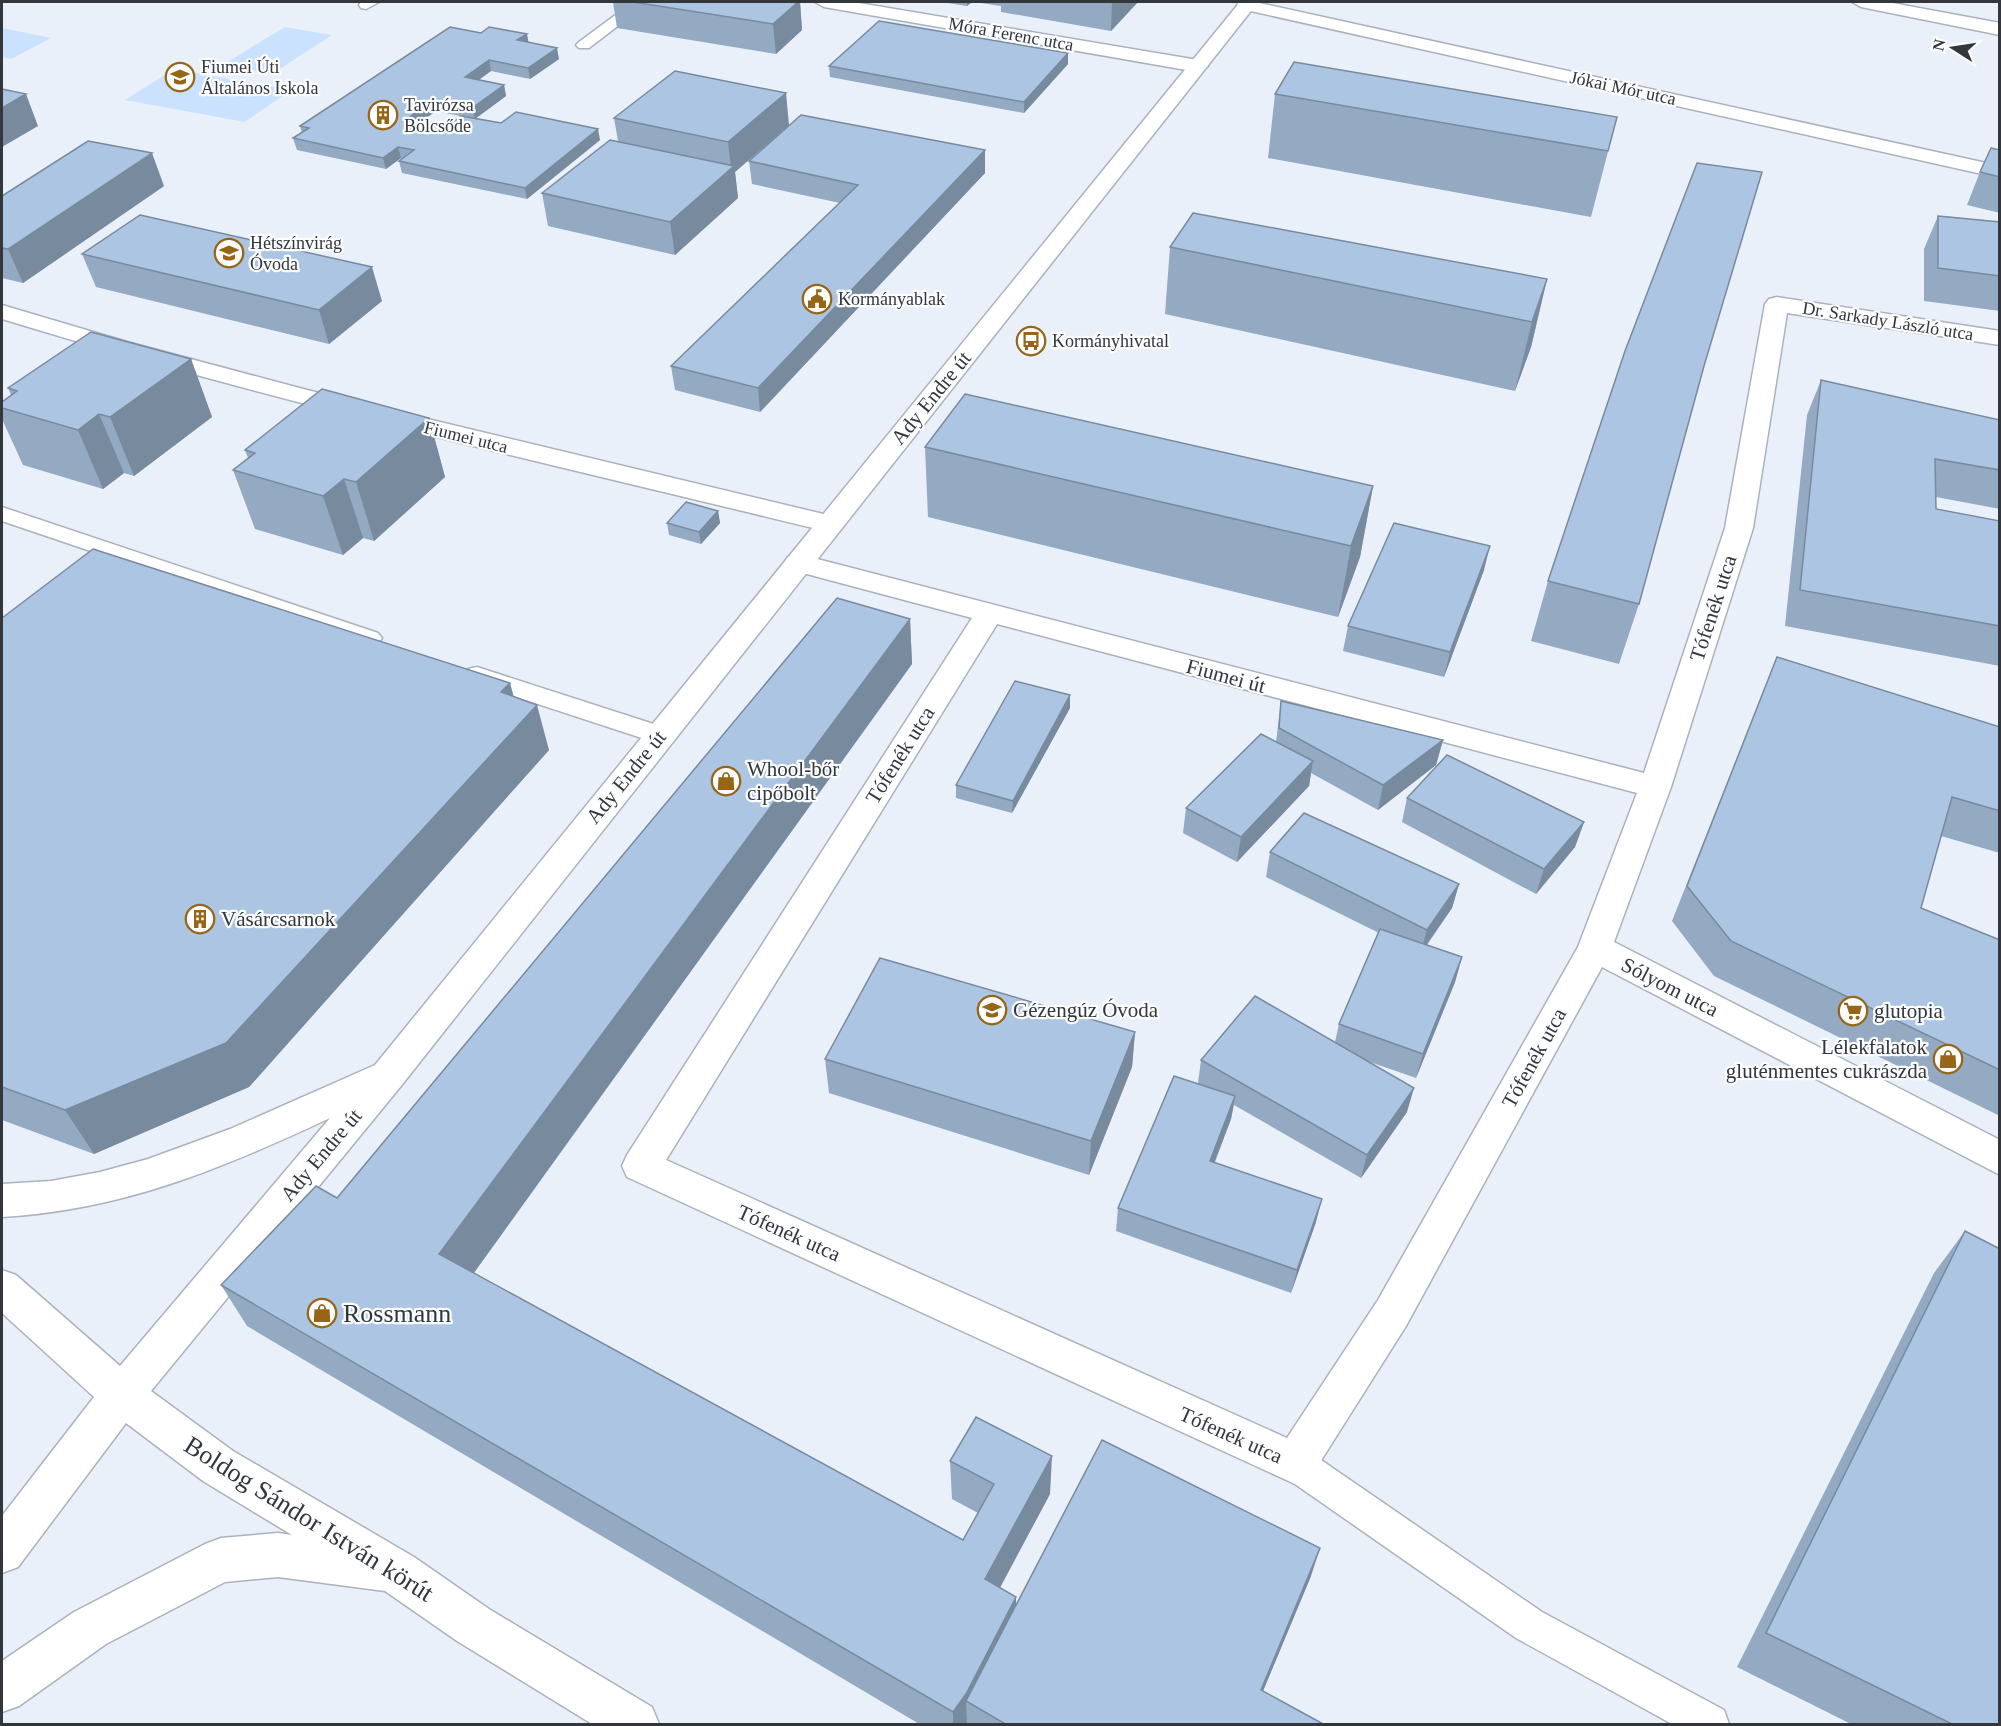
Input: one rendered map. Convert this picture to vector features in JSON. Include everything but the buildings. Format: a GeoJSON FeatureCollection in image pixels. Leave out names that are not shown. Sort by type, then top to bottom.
{"type":"FeatureCollection","features":[{"type":"Feature","properties":{"kind":"street","name":"Móra Ferenc utca"},"geometry":{"type":"LineString","coordinates":[[824,2],[1198,66]]}},
{"type":"Feature","properties":{"kind":"street"},"geometry":{"type":"LineString","coordinates":[[1861,2],[2000,29]]}},
{"type":"Feature","properties":{"kind":"street","name":"Ady Endre út"},"geometry":{"type":"LineString","coordinates":[[2,1551],[122,1395],[388,1075],[1248,3]]}},
{"type":"Feature","properties":{"kind":"street","name":"Jókai Mór utca"},"geometry":{"type":"LineString","coordinates":[[1248,3],[2000,171]]}},
{"type":"Feature","properties":{"kind":"street","name":"Dr. Sarkady László utca"},"geometry":{"type":"LineString","coordinates":[[1777,304],[2000,338]]}},
{"type":"Feature","properties":{"kind":"street","name":"Tófenék utca"},"geometry":{"type":"LineString","coordinates":[[989,614],[641,1166],[1294,1463],[1392,1313],[1595,948],[1655,787],[1739,528],[1777,304]]}},
{"type":"Feature","properties":{"kind":"street","name":"Fiumei utca"},"geometry":{"type":"LineString","coordinates":[[2,312],[118,347],[323,401],[830,524]]}},
{"type":"Feature","properties":{"kind":"street"},"geometry":{"type":"LineString","coordinates":[[89,365],[118,347]]}},
{"type":"Feature","properties":{"kind":"street","name":"Fiumei út"},"geometry":{"type":"LineString","coordinates":[[798,563],[1655,787]]}},
{"type":"Feature","properties":{"kind":"street","name":"Sólyom utca"},"geometry":{"type":"LineString","coordinates":[[1595,948],[2000,1159]]}},
{"type":"Feature","properties":{"kind":"street"},"geometry":{"type":"LineString","coordinates":[[2,1200],[29,1200],[104,1188],[211,1154],[388,1075]]}},
{"type":"Feature","properties":{"kind":"street","name":"Boldog Sándor István körút"},"geometry":{"type":"LineString","coordinates":[[2,1288],[122,1395],[218,1466],[398,1572],[472,1625],[635,1725]]}},
{"type":"Feature","properties":{"kind":"street"},"geometry":{"type":"LineString","coordinates":[[2,1689],[90,1628],[221,1560],[278,1555],[398,1572]]}},
{"type":"Feature","properties":{"kind":"lane"},"geometry":{"type":"LineString","coordinates":[[584,45],[642,2]]}},
{"type":"Feature","properties":{"kind":"lane"},"geometry":{"type":"LineString","coordinates":[[2,514],[387,644]]}},
{"type":"Feature","properties":{"kind":"lane"},"geometry":{"type":"LineString","coordinates":[[454,667],[660,735]]}},
{"type":"Feature","properties":{"kind":"lane"},"geometry":{"type":"LineString","coordinates":[[1294,1463],[1529,1625],[1710,1725]]}},
{"type":"Feature","properties":{"kind":"shaded area"},"geometry":{"type":"Polygon","coordinates":[[[285,27],[332,35],[272,74],[224,64],[285,27]]]}},
{"type":"Feature","properties":{"kind":"shaded area"},"geometry":{"type":"Polygon","coordinates":[[[2,28],[51,38],[11,59],[2,57],[2,28]]]}},
{"type":"Feature","properties":{"kind":"shaded area"},"geometry":{"type":"Polygon","coordinates":[[[174,69],[291,90],[245,122],[125,100],[174,69]]]}},
{"type":"Feature","properties":{"kind":"place","name":"Fiumei Úti Általános Iskola"},"geometry":{"type":"Point","coordinates":[180,77]}},
{"type":"Feature","properties":{"kind":"place","name":"Tavirózsa Bölcsőde"},"geometry":{"type":"Point","coordinates":[383,115]}},
{"type":"Feature","properties":{"kind":"place","name":"Hétszínvirág Óvoda"},"geometry":{"type":"Point","coordinates":[229,253]}},
{"type":"Feature","properties":{"kind":"place","name":"Kormányablak"},"geometry":{"type":"Point","coordinates":[817,299]}},
{"type":"Feature","properties":{"kind":"place","name":"Kormányhivatal"},"geometry":{"type":"Point","coordinates":[1031,341]}},
{"type":"Feature","properties":{"kind":"place","name":"Whool-bőr cipőbolt"},"geometry":{"type":"Point","coordinates":[726,781]}},
{"type":"Feature","properties":{"kind":"place","name":"Vásárcsarnok"},"geometry":{"type":"Point","coordinates":[200,919]}},
{"type":"Feature","properties":{"kind":"place","name":"Gézengúz Óvoda"},"geometry":{"type":"Point","coordinates":[992,1010]}},
{"type":"Feature","properties":{"kind":"place","name":"glutopia"},"geometry":{"type":"Point","coordinates":[1853,1011]}},
{"type":"Feature","properties":{"kind":"place","name":"Lélekfalatok gluténmentes cukrászda"},"geometry":{"type":"Point","coordinates":[1948,1059]}},
{"type":"Feature","properties":{"kind":"place","name":"Rossmann"},"geometry":{"type":"Point","coordinates":[322,1313]}}]}
